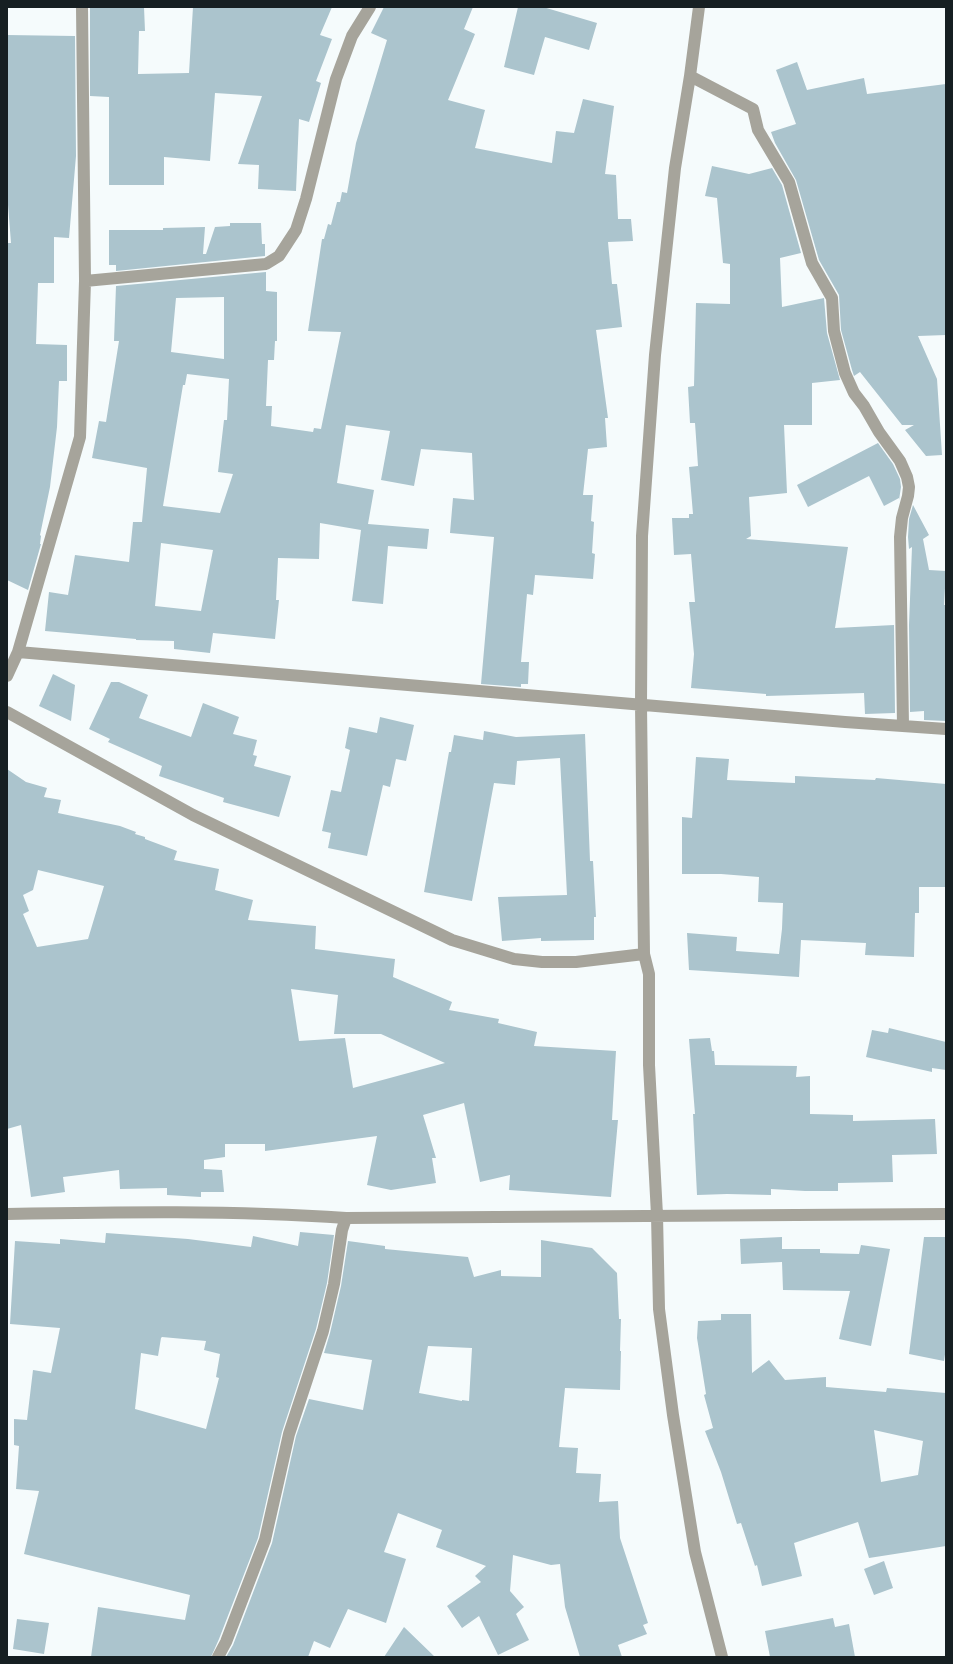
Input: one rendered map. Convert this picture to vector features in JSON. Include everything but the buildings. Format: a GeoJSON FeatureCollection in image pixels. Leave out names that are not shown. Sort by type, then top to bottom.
{"type":"FeatureCollection","features":[{"type":"Feature","properties":{"kind":"street"},"geometry":{"type":"LineString","coordinates":[[7,676],[18,652],[80,437],[85,281],[82,7]]}},
{"type":"Feature","properties":{"kind":"street"},"geometry":{"type":"LineString","coordinates":[[85,281],[266,264],[279,256],[296,230],[306,199],[336,79],[352,36],[370,7]]}},
{"type":"Feature","properties":{"kind":"street"},"geometry":{"type":"LineString","coordinates":[[699,7],[690,76],[675,168],[655,355],[642,536],[641,705],[644,954],[649,974],[649,1065],[657,1215],[659,1309],[673,1415],[695,1552],[722,1657]]}},
{"type":"Feature","properties":{"kind":"street"},"geometry":{"type":"LineString","coordinates":[[690,76],[753,109],[758,130],[789,182],[812,263],[832,298],[834,331],[845,373],[854,393],[900,461],[907,477],[909,487],[908,496],[902,518],[900,536],[903,725]]}},
{"type":"Feature","properties":{"kind":"street"},"geometry":{"type":"LineString","coordinates":[[18,652],[845,722],[946,729]]}},
{"type":"Feature","properties":{"kind":"street"},"geometry":{"type":"LineString","coordinates":[[7,712],[193,815],[452,940],[514,959],[542,962],[576,962],[644,954]]}},
{"type":"Feature","properties":{"kind":"street"},"geometry":{"type":"LineString","coordinates":[[7,1214],[159,1212],[292,1214],[346,1218],[946,1214]]}},
{"type":"Feature","properties":{"kind":"street"},"geometry":{"type":"LineString","coordinates":[[218,1657],[226,1642],[265,1540],[289,1434],[323,1331],[334,1284],[342,1230],[346,1218]]}}]}
